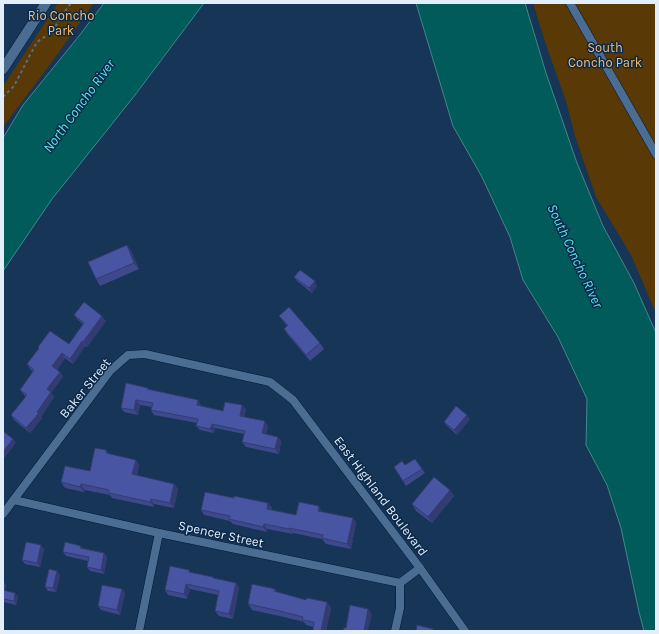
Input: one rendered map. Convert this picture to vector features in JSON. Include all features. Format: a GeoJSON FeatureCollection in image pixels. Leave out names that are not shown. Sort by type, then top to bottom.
{"type":"FeatureCollection","features":[{"type":"Feature","properties":{"kind":"street"},"geometry":{"type":"LineString","coordinates":[[3,69],[46,3]]}},
{"type":"Feature","properties":{"kind":"street"},"geometry":{"type":"LineString","coordinates":[[570,3],[656,154]]}},
{"type":"Feature","properties":{"kind":"street","name":"Baker Street"},"geometry":{"type":"LineString","coordinates":[[3,514],[110,371],[128,355],[145,354],[270,382]]}},
{"type":"Feature","properties":{"kind":"street","name":"East Highland Boulevard"},"geometry":{"type":"LineString","coordinates":[[270,382],[293,400],[466,631]]}},
{"type":"Feature","properties":{"kind":"street","name":"Spencer Street"},"geometry":{"type":"LineString","coordinates":[[14,500],[159,533],[400,583]]}},
{"type":"Feature","properties":{"kind":"street"},"geometry":{"type":"LineString","coordinates":[[139,631],[159,533]]}},
{"type":"Feature","properties":{"kind":"street"},"geometry":{"type":"LineString","coordinates":[[395,631],[400,608],[400,583],[420,568]]}},
{"type":"Feature","properties":{"kind":"path"},"geometry":{"type":"LineString","coordinates":[[3,97],[14,86],[37,42],[52,32],[71,3]]}},
{"type":"Feature","properties":{"kind":"green space","name":"Rio Concho Park"},"geometry":{"type":"Polygon","coordinates":[[[58,3],[94,3],[3,127],[3,86],[58,3]]]}},
{"type":"Feature","properties":{"kind":"green space","name":"South Concho Park"},"geometry":{"type":"Polygon","coordinates":[[[533,3],[656,3],[656,313],[631,255],[596,197],[533,3]]]}},
{"type":"Feature","properties":{"kind":"water","name":"North Concho River"},"geometry":{"type":"Polygon","coordinates":[[[104,3],[204,3],[135,95],[52,199],[3,271],[3,138],[23,105],[104,3]]]}},
{"type":"Feature","properties":{"kind":"water","name":"South Concho River"},"geometry":{"type":"Polygon","coordinates":[[[416,3],[525,3],[546,73],[577,163],[603,226],[634,283],[656,333],[656,631],[644,631],[621,528],[607,485],[586,445],[587,399],[558,337],[523,280],[510,237],[482,177],[453,126],[416,3]]]}},
{"type":"Feature","properties":{"kind":"building"},"geometry":{"type":"Polygon","coordinates":[[[127,245],[134,263],[96,279],[88,262],[127,245]]]}},
{"type":"Feature","properties":{"kind":"building"},"geometry":{"type":"Polygon","coordinates":[[[300,270],[315,281],[309,288],[294,277],[300,270]]]}},
{"type":"Feature","properties":{"kind":"building"},"geometry":{"type":"Polygon","coordinates":[[[84,302],[102,316],[70,359],[62,353],[52,366],[60,372],[47,389],[51,392],[37,412],[39,413],[26,428],[11,415],[27,395],[20,390],[34,370],[27,364],[50,331],[69,344],[84,323],[74,315],[84,302]]]}},
{"type":"Feature","properties":{"kind":"building"},"geometry":{"type":"Polygon","coordinates":[[[289,307],[320,343],[306,355],[284,329],[288,325],[279,316],[289,307]]]}},
{"type":"Feature","properties":{"kind":"building"},"geometry":{"type":"Polygon","coordinates":[[[126,383],[198,400],[197,405],[223,411],[225,402],[242,405],[240,416],[265,421],[262,433],[278,437],[275,449],[242,442],[245,431],[212,424],[210,429],[196,426],[198,419],[151,410],[153,403],[136,400],[134,410],[121,408],[126,383]]]}},
{"type":"Feature","properties":{"kind":"building"},"geometry":{"type":"Polygon","coordinates":[[[456,406],[467,415],[454,430],[444,422],[456,406]]]}},
{"type":"Feature","properties":{"kind":"building"},"geometry":{"type":"Polygon","coordinates":[[[3,431],[13,439],[3,452],[3,431]]]}},
{"type":"Feature","properties":{"kind":"building"},"geometry":{"type":"Polygon","coordinates":[[[95,448],[106,450],[106,453],[136,460],[132,474],[174,484],[170,503],[151,499],[150,502],[109,493],[109,490],[81,484],[80,487],[61,482],[65,466],[90,471],[95,448]]]}},
{"type":"Feature","properties":{"kind":"building"},"geometry":{"type":"Polygon","coordinates":[[[415,459],[422,469],[403,481],[394,467],[402,461],[405,465],[415,459]]]}},
{"type":"Feature","properties":{"kind":"building"},"geometry":{"type":"Polygon","coordinates":[[[434,477],[450,490],[428,517],[412,504],[434,477]]]}},
{"type":"Feature","properties":{"kind":"building"},"geometry":{"type":"Polygon","coordinates":[[[205,492],[268,503],[267,509],[296,515],[299,502],[319,506],[318,511],[353,518],[347,544],[322,538],[323,535],[264,524],[263,527],[229,519],[230,516],[201,510],[205,492]]]}},
{"type":"Feature","properties":{"kind":"building"},"geometry":{"type":"Polygon","coordinates":[[[26,542],[41,545],[37,563],[22,560],[26,542]]]}},
{"type":"Feature","properties":{"kind":"building"},"geometry":{"type":"Polygon","coordinates":[[[65,542],[81,546],[80,548],[104,553],[101,570],[87,567],[89,557],[63,552],[65,542]]]}},
{"type":"Feature","properties":{"kind":"building"},"geometry":{"type":"Polygon","coordinates":[[[170,566],[236,583],[229,614],[215,611],[219,591],[186,584],[184,594],[165,590],[170,566]]]}},
{"type":"Feature","properties":{"kind":"building"},"geometry":{"type":"Polygon","coordinates":[[[49,569],[57,571],[53,588],[45,587],[49,569]]]}},
{"type":"Feature","properties":{"kind":"building"},"geometry":{"type":"Polygon","coordinates":[[[252,584],[275,589],[274,591],[306,600],[307,598],[327,602],[321,631],[313,631],[314,622],[302,620],[303,617],[248,604],[252,584]]]}},
{"type":"Feature","properties":{"kind":"building"},"geometry":{"type":"Polygon","coordinates":[[[102,585],[122,589],[117,610],[98,606],[102,585]]]}},
{"type":"Feature","properties":{"kind":"building"},"geometry":{"type":"Polygon","coordinates":[[[3,590],[15,593],[14,601],[3,599],[3,590]]]}},
{"type":"Feature","properties":{"kind":"building"},"geometry":{"type":"Polygon","coordinates":[[[350,605],[368,609],[364,631],[343,631],[344,628],[346,628],[350,605]]]}},
{"type":"Feature","properties":{"kind":"building"},"geometry":{"type":"Polygon","coordinates":[[[417,625],[433,629],[433,631],[416,631],[417,625]]]}}]}
